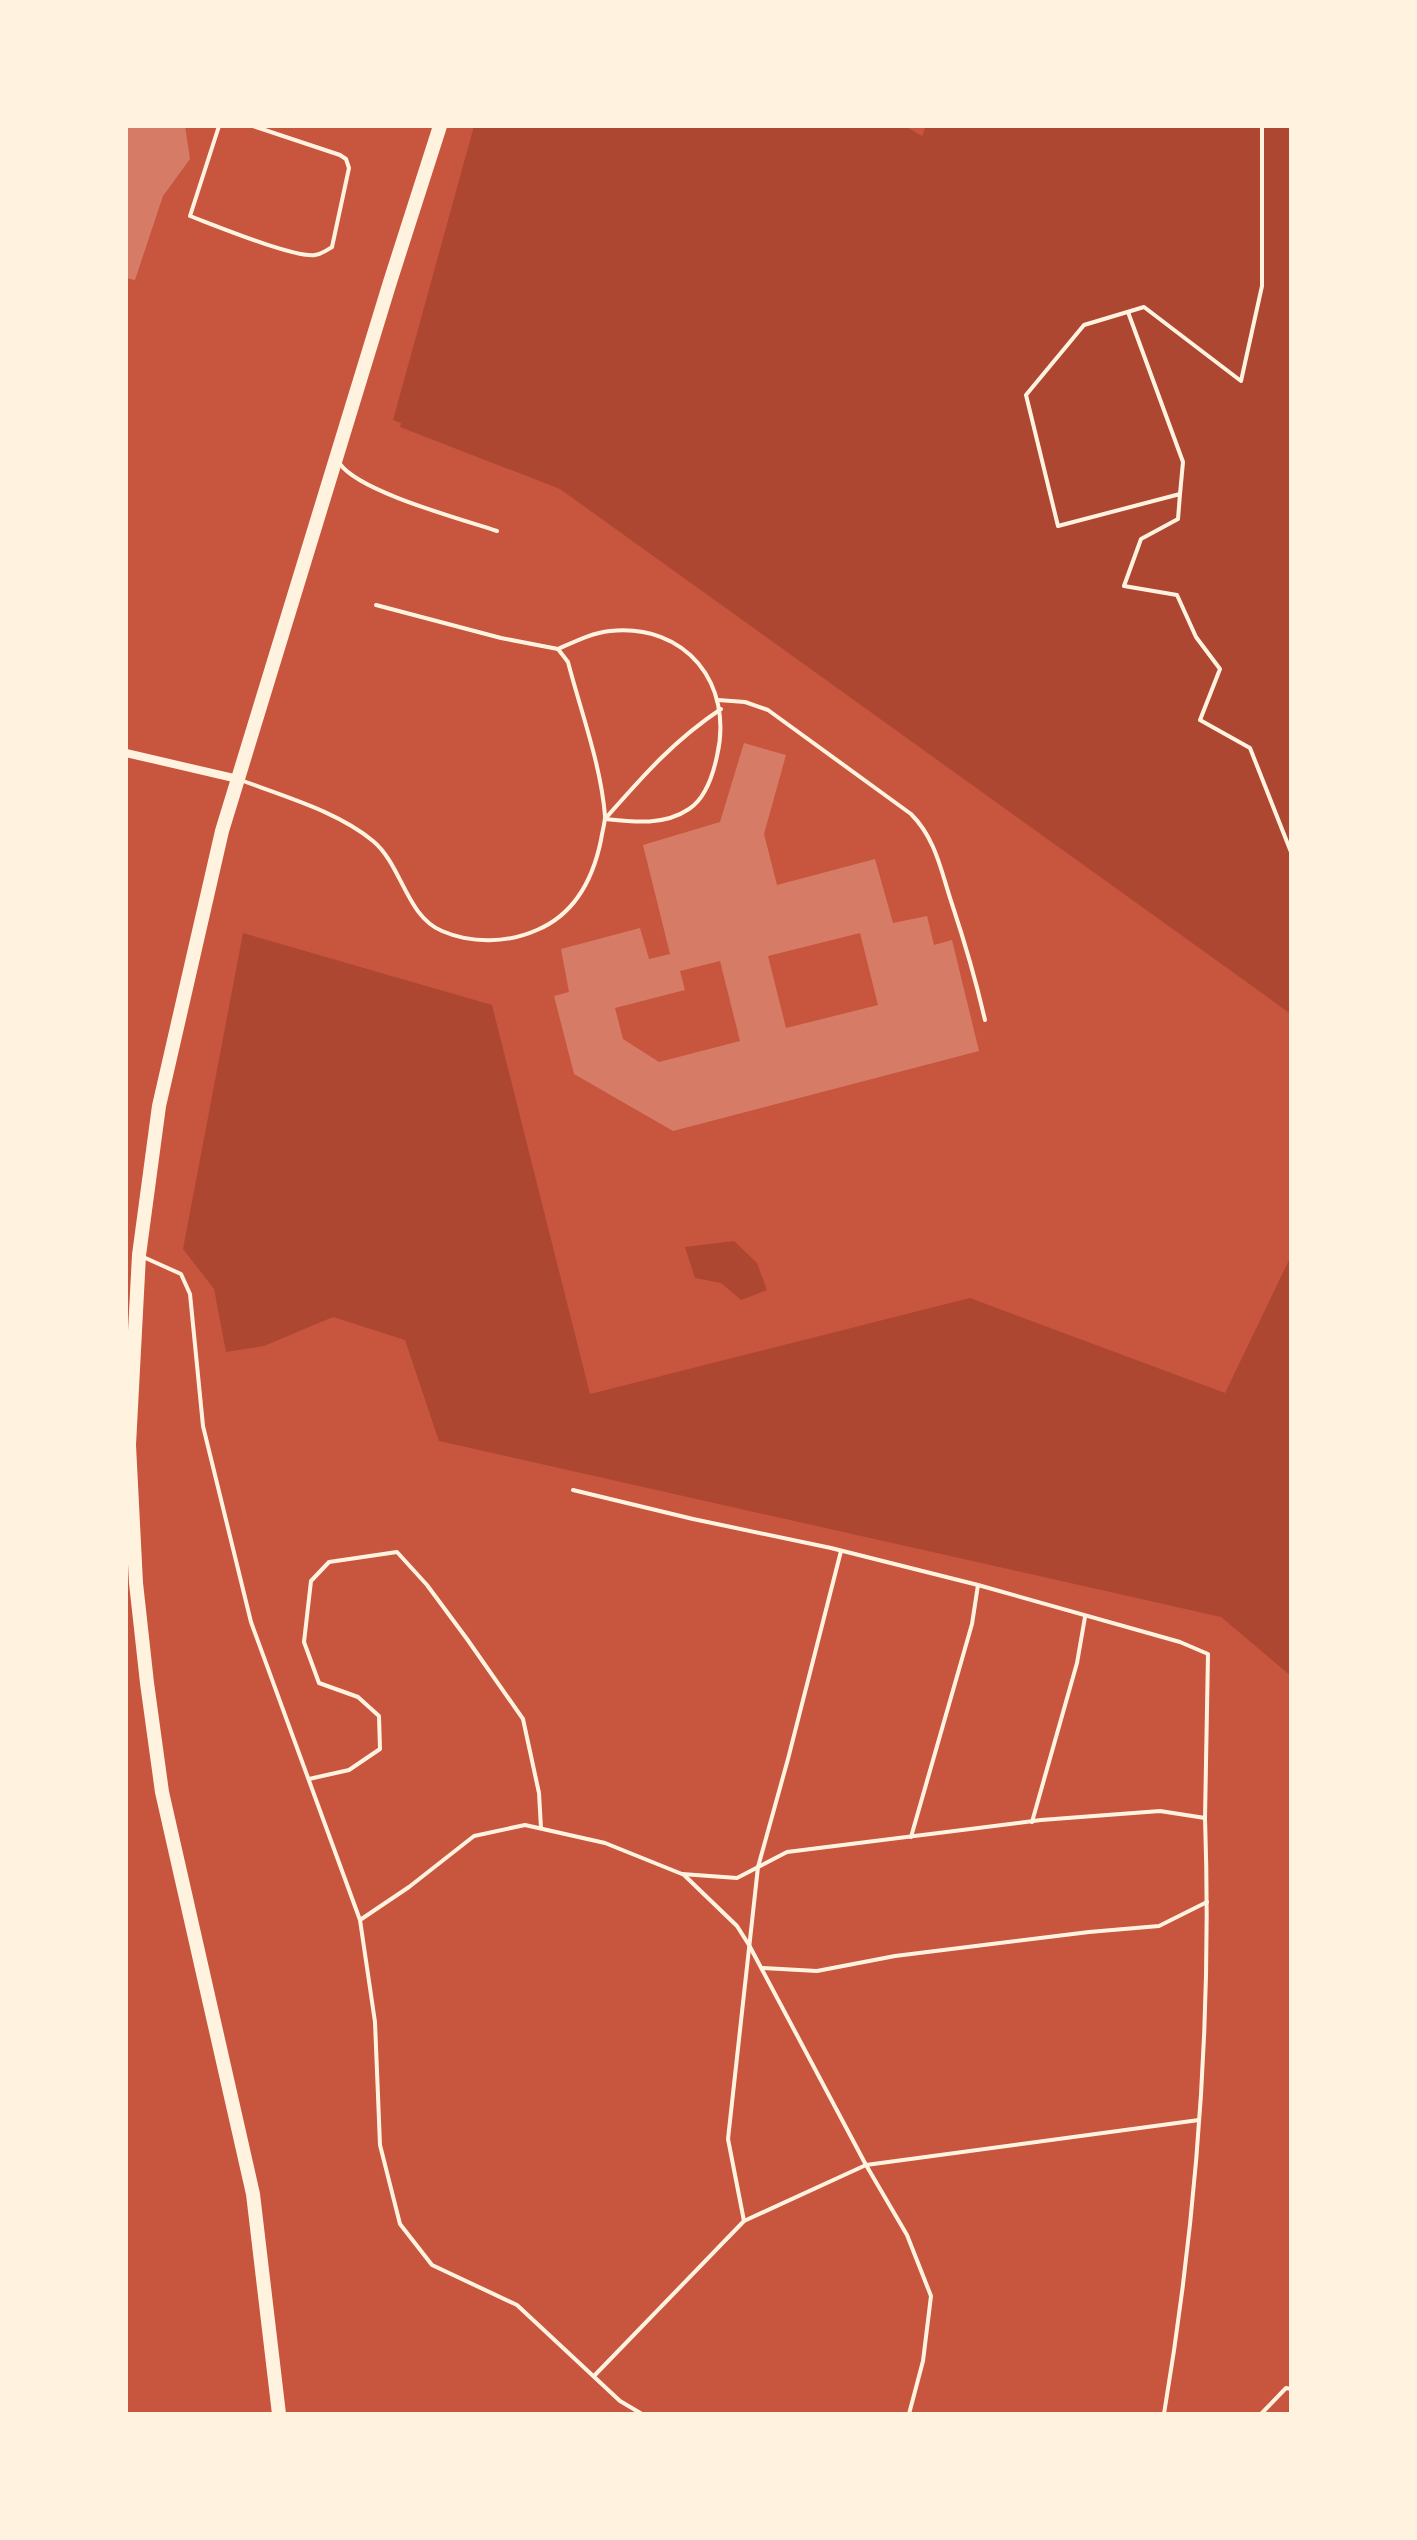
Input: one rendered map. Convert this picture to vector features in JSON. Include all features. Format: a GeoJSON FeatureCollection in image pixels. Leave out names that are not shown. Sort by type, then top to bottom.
{"type":"FeatureCollection","features":[{"type":"Feature","properties":{"kind":"main road"},"geometry":{"type":"LineString","coordinates":[[279,2414],[253,2194],[162,1792],[147,1683],[136,1583],[129,1445],[139,1255],[159,1106],[222,831],[440,126]]}},
{"type":"Feature","properties":{"kind":"street"},"geometry":{"type":"LineString","coordinates":[[126,753],[239,779]]}},
{"type":"Feature","properties":{"kind":"lane"},"geometry":{"type":"LineString","coordinates":[[219,126],[190,216],[307,255],[324,253],[332,247],[349,168],[346,159],[253,126]]}},
{"type":"Feature","properties":{"kind":"lane"},"geometry":{"type":"LineString","coordinates":[[336,459],[356,479],[497,531]]}},
{"type":"Feature","properties":{"kind":"lane"},"geometry":{"type":"LineString","coordinates":[[376,605],[501,638],[558,649],[588,636],[610,631],[640,632],[673,641],[694,659],[713,685],[721,709],[722,735],[708,787],[689,809],[656,822],[605,819]]}},
{"type":"Feature","properties":{"kind":"lane"},"geometry":{"type":"LineString","coordinates":[[239,779],[343,822],[375,842],[395,869],[418,912],[441,931],[484,941],[520,937],[548,925],[564,913],[589,884],[605,819],[598,774],[568,662],[558,649]]}},
{"type":"Feature","properties":{"kind":"lane"},"geometry":{"type":"LineString","coordinates":[[718,700],[745,702],[768,710],[911,814],[925,828],[967,945],[985,1020]]}},
{"type":"Feature","properties":{"kind":"lane"},"geometry":{"type":"LineString","coordinates":[[605,819],[666,752],[721,709]]}},
{"type":"Feature","properties":{"kind":"lane"},"geometry":{"type":"LineString","coordinates":[[139,1255],[181,1274],[190,1294],[203,1426],[251,1622],[360,1920],[375,2022],[380,2145],[400,2224],[432,2265],[517,2305],[620,2401],[642,2414]]}},
{"type":"Feature","properties":{"kind":"lane"},"geometry":{"type":"LineString","coordinates":[[573,1490],[978,1585],[1180,1642],[1208,1654],[1205,1818],[1208,1971],[1200,2120],[1189,2245],[1164,2414]]}},
{"type":"Feature","properties":{"kind":"lane"},"geometry":{"type":"LineString","coordinates":[[744,2221],[728,2139],[758,1867],[841,1551]]}},
{"type":"Feature","properties":{"kind":"lane"},"geometry":{"type":"LineString","coordinates":[[309,1779],[349,1770],[380,1749],[379,1716],[358,1697],[319,1683],[304,1642],[311,1581],[329,1562],[397,1552],[451,1617],[523,1719],[539,1793],[541,1828]]}},
{"type":"Feature","properties":{"kind":"lane"},"geometry":{"type":"LineString","coordinates":[[911,1837],[972,1624],[978,1585]]}},
{"type":"Feature","properties":{"kind":"lane"},"geometry":{"type":"LineString","coordinates":[[1032,1822],[1077,1663],[1085,1617]]}},
{"type":"Feature","properties":{"kind":"lane"},"geometry":{"type":"LineString","coordinates":[[360,1920],[409,1887],[474,1836],[525,1825],[605,1843],[682,1874],[737,1878],[787,1852],[1032,1822],[1160,1811],[1205,1818]]}},
{"type":"Feature","properties":{"kind":"lane"},"geometry":{"type":"LineString","coordinates":[[682,1874],[737,1926],[749,1945],[866,2165],[907,2235],[931,2296],[923,2361],[909,2414]]}},
{"type":"Feature","properties":{"kind":"lane"},"geometry":{"type":"LineString","coordinates":[[763,1968],[817,1971],[895,1956],[1159,1926],[1207,1902]]}},
{"type":"Feature","properties":{"kind":"lane"},"geometry":{"type":"LineString","coordinates":[[594,2376],[744,2221],[866,2165],[1200,2120]]}},
{"type":"Feature","properties":{"kind":"lane"},"geometry":{"type":"LineString","coordinates":[[1261,2414],[1286,2388],[1291,2389]]}},
{"type":"Feature","properties":{"kind":"path"},"geometry":{"type":"LineString","coordinates":[[1180,494],[1058,526],[1026,395],[1084,325],[1144,307],[1241,381],[1262,286],[1262,126]]}},
{"type":"Feature","properties":{"kind":"path"},"geometry":{"type":"LineString","coordinates":[[1128,312],[1183,462],[1178,519],[1141,539],[1124,586],[1177,595],[1196,637],[1220,669],[1200,720],[1250,748],[1291,852]]}},
{"type":"Feature","properties":{"kind":"shaded area"},"geometry":{"type":"Polygon","coordinates":[[[474,126],[905,126],[922,136],[926,126],[1291,126],[1291,1014],[560,489],[400,427],[401,423],[393,420],[474,126]]]}},
{"type":"Feature","properties":{"kind":"shaded area"},"geometry":{"type":"Polygon","coordinates":[[[243,933],[492,1005],[590,1394],[970,1298],[1225,1393],[1291,1256],[1291,1676],[1221,1617],[439,1441],[405,1340],[333,1317],[264,1346],[226,1352],[214,1289],[183,1249],[243,933]]]}},
{"type":"Feature","properties":{"kind":"shaded area"},"geometry":{"type":"Polygon","coordinates":[[[734,1241],[757,1263],[767,1290],[741,1300],[721,1283],[695,1278],[685,1247],[734,1241]]]}},
{"type":"Feature","properties":{"kind":"building"},"geometry":{"type":"Polygon","coordinates":[[[126,126],[185,126],[190,159],[163,196],[135,280],[126,278],[126,126]]]}},
{"type":"Feature","properties":{"kind":"building"},"geometry":{"type":"Polygon","coordinates":[[[744,743],[786,755],[764,834],[777,885],[875,859],[893,923],[927,916],[934,945],[952,940],[979,1051],[673,1131],[574,1074],[554,996],[569,992],[561,949],[640,928],[649,959],[670,954],[643,845],[720,822],[744,743]],[[860,933],[768,956],[786,1028],[878,1005],[860,933]],[[720,961],[680,971],[685,990],[615,1008],[623,1039],[659,1062],[740,1041],[720,961]]]}}]}
